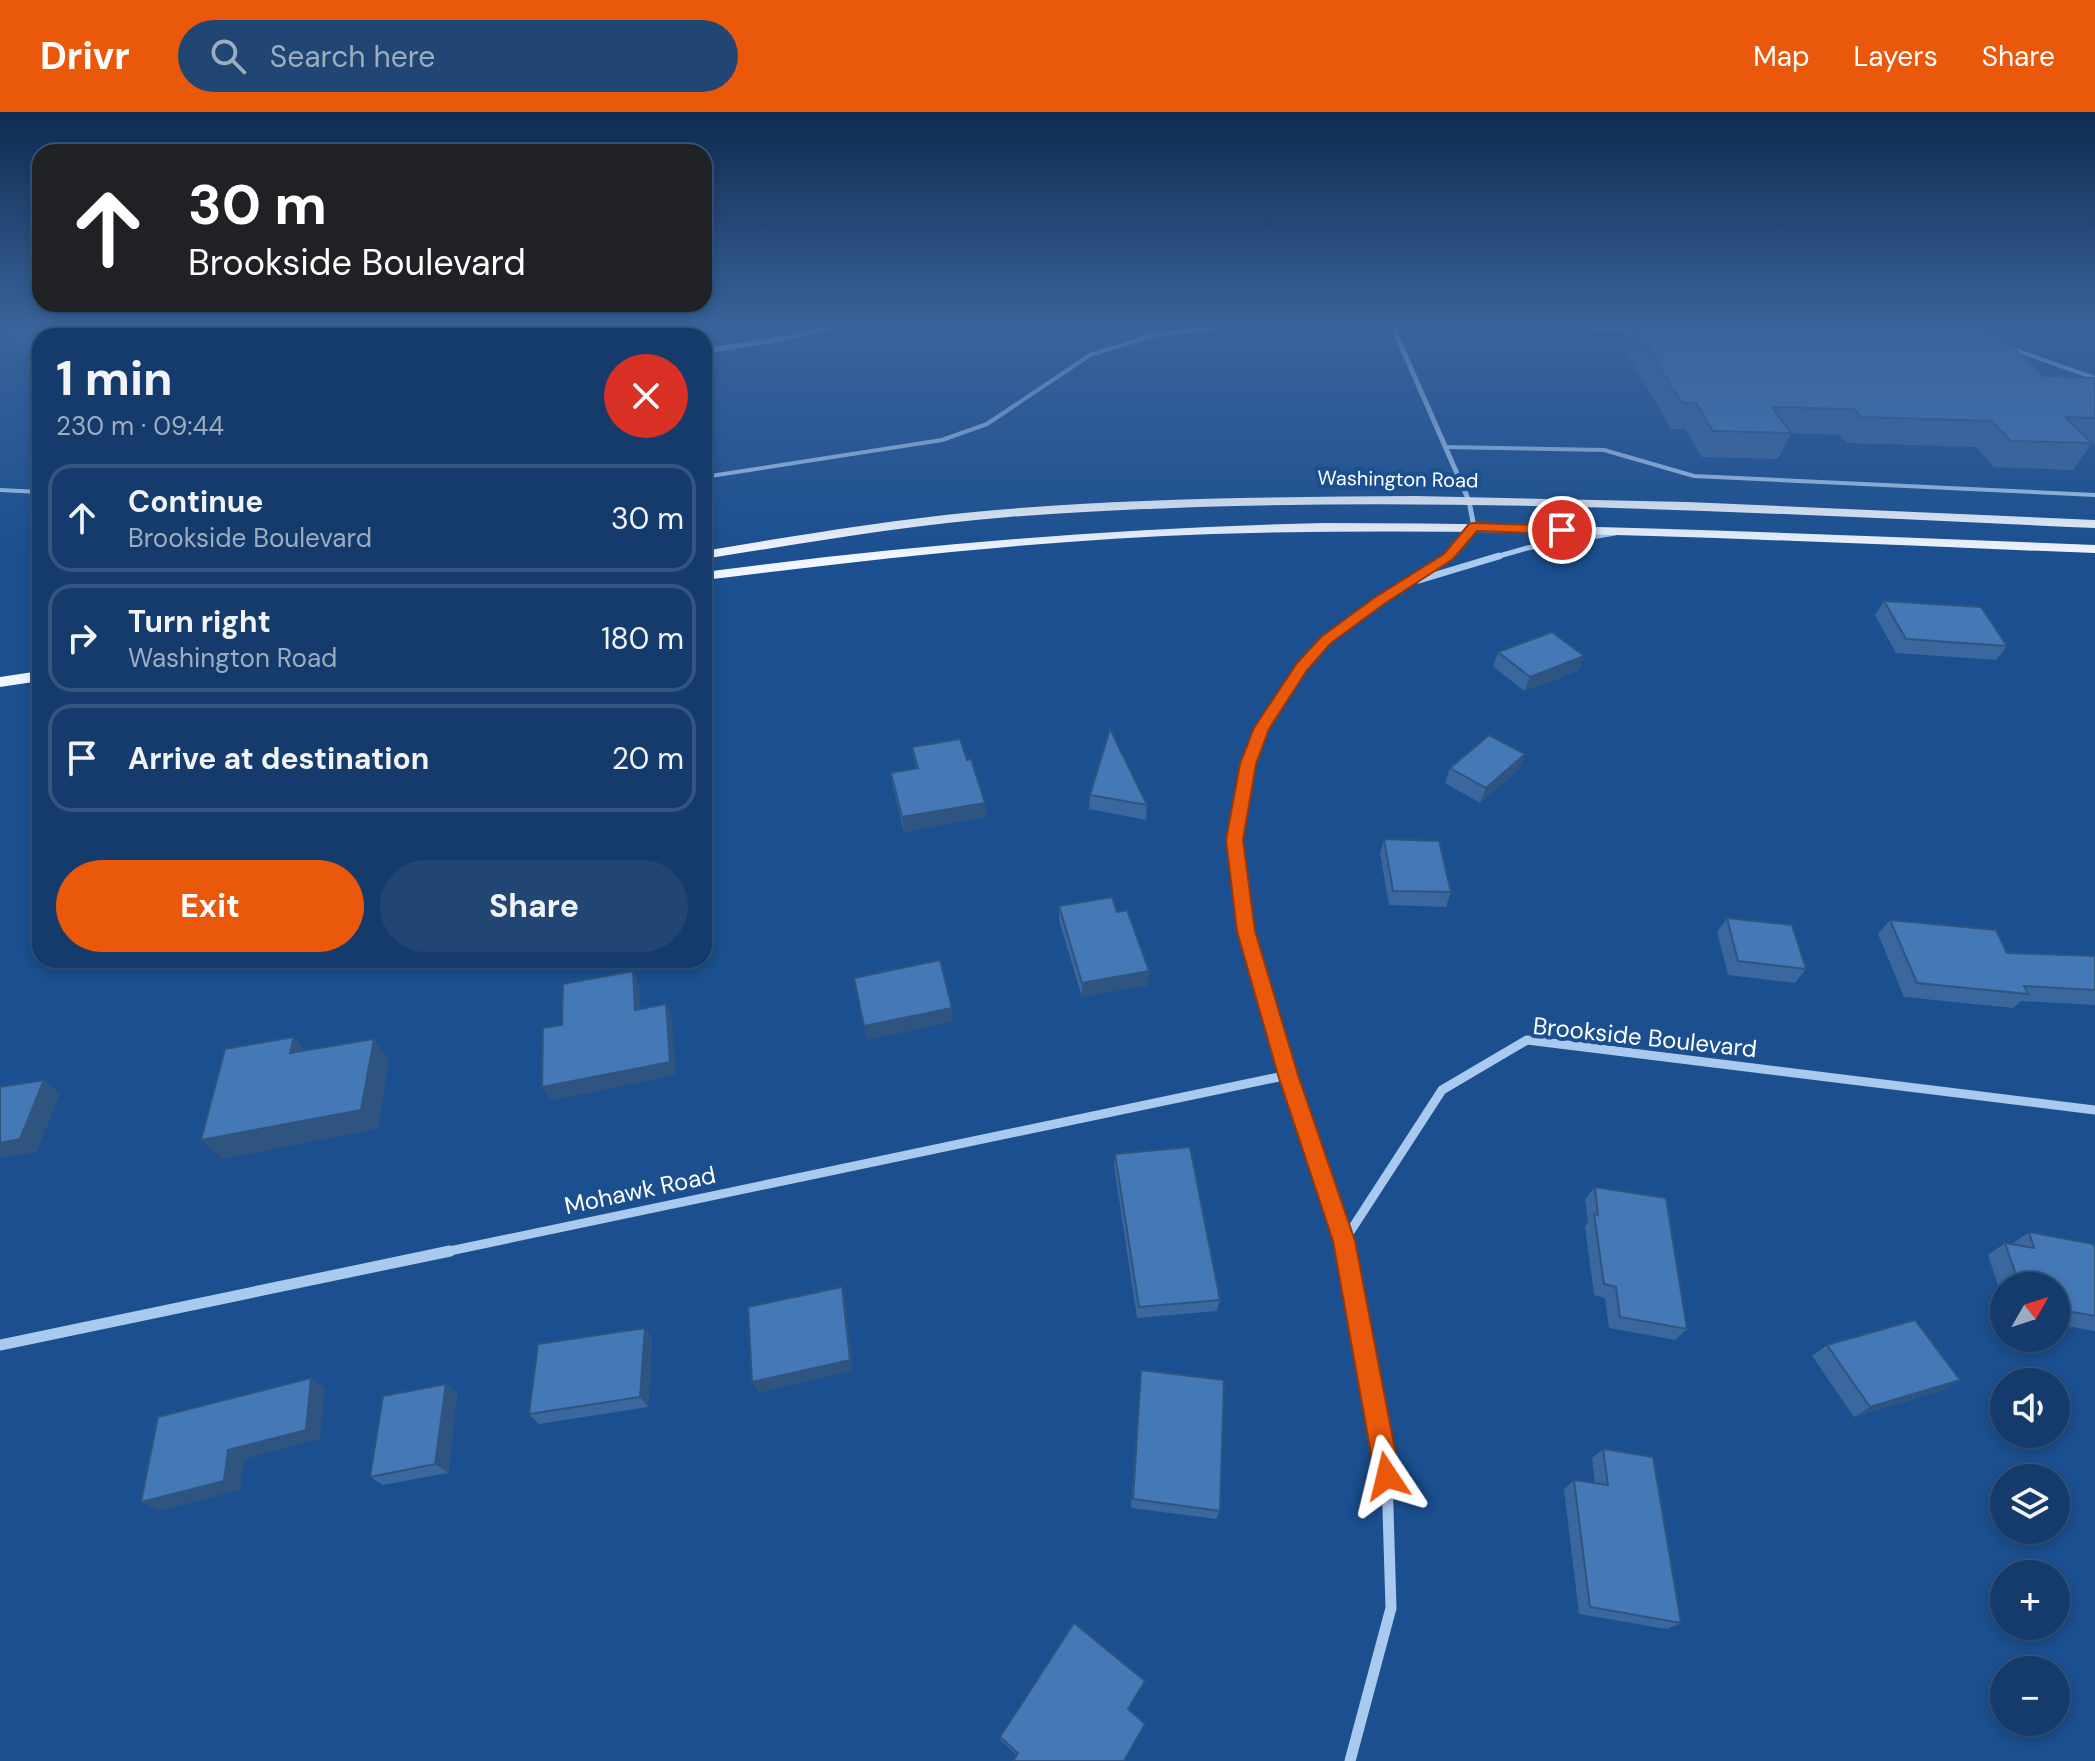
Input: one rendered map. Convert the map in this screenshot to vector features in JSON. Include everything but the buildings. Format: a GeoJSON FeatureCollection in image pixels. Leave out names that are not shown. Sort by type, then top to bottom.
{"type":"FeatureCollection","features":[{"type":"Feature","properties":{"kind":"main road","name":"Washington Road"},"geometry":{"type":"LineString","coordinates":[[712,554],[847,532],[1006,514],[1281,500],[1469,501],[2095,524]]}},
{"type":"Feature","properties":{"kind":"main road","name":"Washington Road"},"geometry":{"type":"LineString","coordinates":[[712,575],[847,559],[1109,535],[1305,528],[1474,527],[2095,549]]}},
{"type":"Feature","properties":{"kind":"main road"},"geometry":{"type":"LineString","coordinates":[[0,682],[32,677]]}},
{"type":"Feature","properties":{"kind":"street"},"geometry":{"type":"LineString","coordinates":[[1350,1761],[1391,1608],[1387,1476],[1344,1241],[1288,1075],[1246,931],[1234,840],[1248,764],[1261,728],[1302,667],[1326,640],[1351,620],[1448,557],[1474,527],[1469,501],[1426,402]]}},
{"type":"Feature","properties":{"kind":"street"},"geometry":{"type":"LineString","coordinates":[[1406,584],[1527,548],[1621,532]]}},
{"type":"Feature","properties":{"kind":"street","name":"Brookside Boulevard"},"geometry":{"type":"LineString","coordinates":[[1344,1241],[1442,1090],[1527,1040],[2095,1110]]}},
{"type":"Feature","properties":{"kind":"street","name":"Mohawk Road"},"geometry":{"type":"LineString","coordinates":[[0,1345],[1288,1075]]}},
{"type":"Feature","properties":{"kind":"lane"},"geometry":{"type":"LineString","coordinates":[[712,476],[942,440],[987,424],[1020,402]]}},
{"type":"Feature","properties":{"kind":"lane"},"geometry":{"type":"LineString","coordinates":[[1446,447],[1604,450],[1694,476],[2095,495]]}},
{"type":"Feature","properties":{"kind":"lane"},"geometry":{"type":"LineString","coordinates":[[0,490],[32,492]]}},
{"type":"Feature","properties":{"kind":"route"},"geometry":{"type":"LineString","coordinates":[[1387,1476],[1344,1241],[1288,1075],[1246,931],[1234,840],[1239,804],[1248,764],[1261,728],[1302,667],[1326,640],[1351,620],[1448,557],[1474,527],[1562,530]]}}]}
